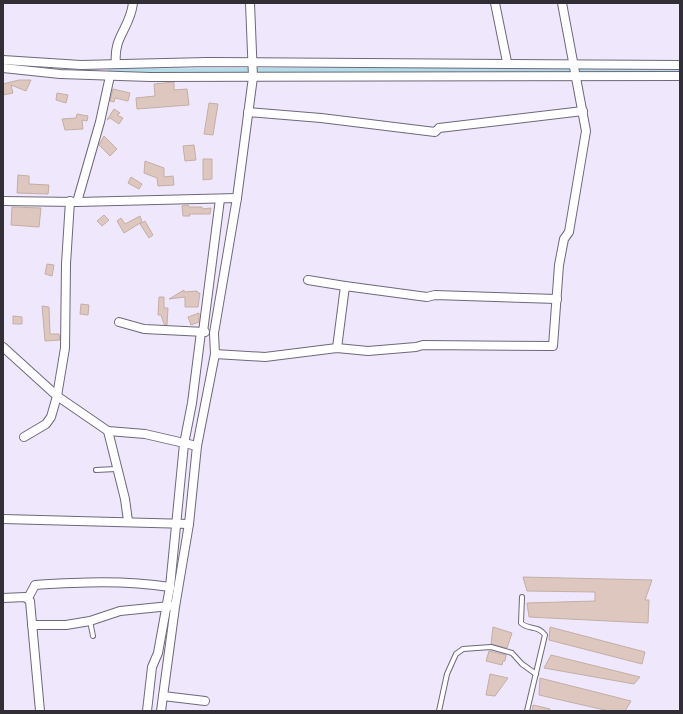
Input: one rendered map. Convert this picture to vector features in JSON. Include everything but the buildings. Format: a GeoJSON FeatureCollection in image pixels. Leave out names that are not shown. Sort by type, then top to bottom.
{"type":"FeatureCollection","features":[{"type":"Feature","properties":{"kind":"street"},"geometry":{"type":"LineString","coordinates":[[116,64],[115,53],[118,40],[130,21],[133,3]]}},
{"type":"Feature","properties":{"kind":"street"},"geometry":{"type":"LineString","coordinates":[[161,711],[175,607],[189,524],[197,446],[215,354],[214,333],[237,198],[253,77],[254,63],[250,3]]}},
{"type":"Feature","properties":{"kind":"street"},"geometry":{"type":"LineString","coordinates":[[495,3],[504,63],[504,75]]}},
{"type":"Feature","properties":{"kind":"street"},"geometry":{"type":"LineString","coordinates":[[215,354],[265,357],[337,348],[368,351],[416,347],[423,345],[551,347],[555,343],[557,299],[562,248],[565,235],[569,232],[586,131],[562,3]]}},
{"type":"Feature","properties":{"kind":"street"},"geometry":{"type":"LineString","coordinates":[[3,60],[81,65],[254,63],[680,64]]}},
{"type":"Feature","properties":{"kind":"street"},"geometry":{"type":"LineString","coordinates":[[3,68],[60,74],[110,76],[680,76]]}},
{"type":"Feature","properties":{"kind":"street"},"geometry":{"type":"LineString","coordinates":[[24,437],[46,424],[51,417],[57,396],[65,348],[66,271],[74,201],[100,122],[110,76]]}},
{"type":"Feature","properties":{"kind":"street"},"geometry":{"type":"LineString","coordinates":[[248,112],[321,118],[402,130],[435,132],[438,128],[583,111]]}},
{"type":"Feature","properties":{"kind":"street"},"geometry":{"type":"LineString","coordinates":[[3,201],[237,198]]}},
{"type":"Feature","properties":{"kind":"street"},"geometry":{"type":"LineString","coordinates":[[147,711],[152,667],[158,651],[165,606],[170,587],[184,444],[192,403],[220,199]]}},
{"type":"Feature","properties":{"kind":"street"},"geometry":{"type":"LineString","coordinates":[[308,280],[427,297],[435,295],[557,299]]}},
{"type":"Feature","properties":{"kind":"street"},"geometry":{"type":"LineString","coordinates":[[337,348],[345,286]]}},
{"type":"Feature","properties":{"kind":"street"},"geometry":{"type":"LineString","coordinates":[[119,322],[144,329],[214,333]]}},
{"type":"Feature","properties":{"kind":"street"},"geometry":{"type":"LineString","coordinates":[[3,346],[57,396],[108,431],[145,434],[197,446]]}},
{"type":"Feature","properties":{"kind":"street"},"geometry":{"type":"LineString","coordinates":[[108,431],[116,469],[125,499],[128,521]]}},
{"type":"Feature","properties":{"kind":"street"},"geometry":{"type":"LineString","coordinates":[[3,519],[128,521],[189,524]]}},
{"type":"Feature","properties":{"kind":"street"},"geometry":{"type":"LineString","coordinates":[[28,598],[35,585],[90,581],[100,583],[135,582],[170,587]]}},
{"type":"Feature","properties":{"kind":"street"},"geometry":{"type":"LineString","coordinates":[[3,598],[28,598]]}},
{"type":"Feature","properties":{"kind":"street"},"geometry":{"type":"LineString","coordinates":[[28,598],[30,601],[40,711]]}},
{"type":"Feature","properties":{"kind":"street"},"geometry":{"type":"LineString","coordinates":[[32,625],[58,626],[90,621],[120,611],[165,606],[175,607]]}},
{"type":"Feature","properties":{"kind":"street"},"geometry":{"type":"LineString","coordinates":[[158,651],[169,653]]}},
{"type":"Feature","properties":{"kind":"street"},"geometry":{"type":"LineString","coordinates":[[150,686],[164,687]]}},
{"type":"Feature","properties":{"kind":"street"},"geometry":{"type":"LineString","coordinates":[[163,696],[205,701]]}},
{"type":"Feature","properties":{"kind":"lane"},"geometry":{"type":"LineString","coordinates":[[96,470],[116,469]]}},
{"type":"Feature","properties":{"kind":"lane"},"geometry":{"type":"LineString","coordinates":[[522,597],[520,615],[521,623],[525,626],[535,627],[545,635],[527,711]]}},
{"type":"Feature","properties":{"kind":"lane"},"geometry":{"type":"LineString","coordinates":[[90,621],[93,636]]}},
{"type":"Feature","properties":{"kind":"lane"},"geometry":{"type":"LineString","coordinates":[[439,711],[447,674],[456,654],[463,649],[491,646],[512,653],[522,664],[536,674]]}},
{"type":"Feature","properties":{"kind":"waterway"},"geometry":{"type":"LineString","coordinates":[[111,72],[680,70]]}}]}
